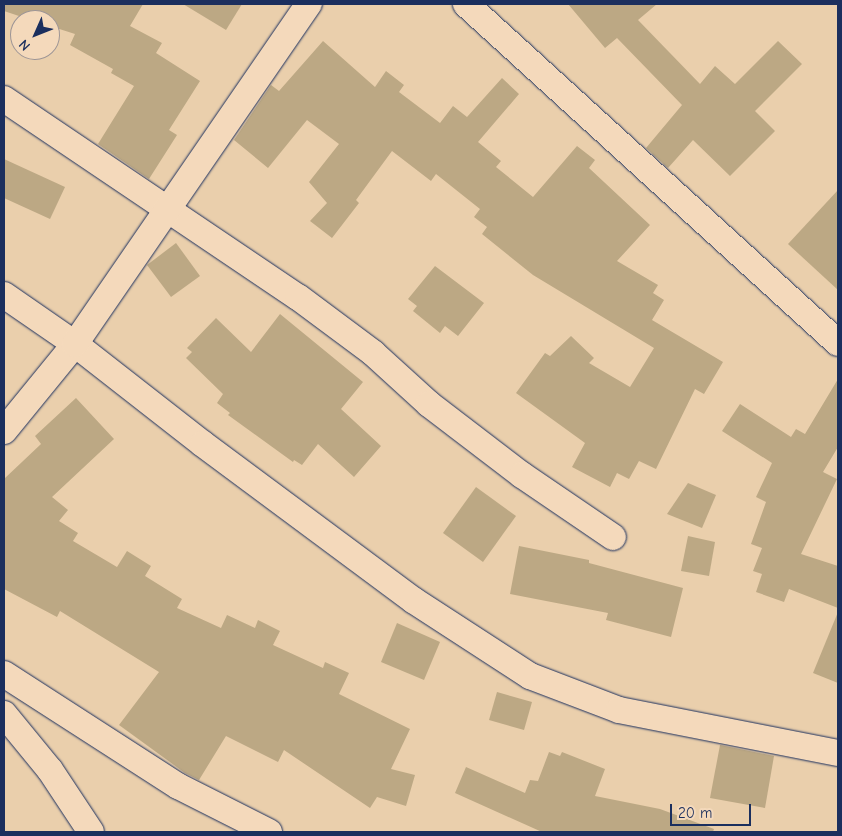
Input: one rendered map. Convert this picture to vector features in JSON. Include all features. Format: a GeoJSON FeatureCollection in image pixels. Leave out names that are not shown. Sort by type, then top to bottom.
{"type":"FeatureCollection","features":[{"type":"Feature","properties":{"kind":"street"},"geometry":{"type":"LineString","coordinates":[[4,431],[75,344],[309,4]]}},
{"type":"Feature","properties":{"kind":"street"},"geometry":{"type":"LineString","coordinates":[[466,4],[838,343]]}},
{"type":"Feature","properties":{"kind":"street"},"geometry":{"type":"LineString","coordinates":[[4,100],[166,211],[298,297],[373,353],[429,404],[506,463],[613,537]]}},
{"type":"Feature","properties":{"kind":"street"},"geometry":{"type":"LineString","coordinates":[[4,295],[75,344],[203,444],[413,600],[530,676],[619,710],[838,753]]}},
{"type":"Feature","properties":{"kind":"street"},"geometry":{"type":"LineString","coordinates":[[4,674],[178,786],[269,832]]}},
{"type":"Feature","properties":{"kind":"street"},"geometry":{"type":"LineString","coordinates":[[4,714],[50,770],[91,832]]}},
{"type":"Feature","properties":{"kind":"building"},"geometry":{"type":"Polygon","coordinates":[[[4,4],[143,4],[130,26],[162,43],[156,53],[200,81],[169,130],[177,135],[149,179],[98,144],[134,86],[111,73],[113,69],[70,45],[75,34],[60,29],[60,10],[10,10],[10,13],[4,11],[4,4]]]}},
{"type":"Feature","properties":{"kind":"building"},"geometry":{"type":"Polygon","coordinates":[[[183,4],[242,4],[226,30],[183,4]]]}},
{"type":"Feature","properties":{"kind":"building"},"geometry":{"type":"Polygon","coordinates":[[[568,4],[657,4],[638,20],[700,84],[715,66],[735,84],[778,41],[802,64],[755,111],[775,131],[730,176],[693,140],[668,168],[646,148],[682,105],[617,38],[605,48],[568,4]]]}},
{"type":"Feature","properties":{"kind":"building"},"geometry":{"type":"Polygon","coordinates":[[[323,41],[375,87],[386,71],[404,85],[399,92],[440,123],[453,106],[467,117],[502,78],[519,94],[478,142],[501,161],[496,167],[533,197],[577,146],[595,160],[589,168],[650,225],[617,261],[658,285],[653,293],[664,300],[652,320],[723,362],[704,394],[695,389],[656,469],[639,461],[629,479],[617,473],[610,487],[572,467],[585,443],[516,393],[545,353],[550,356],[571,336],[594,358],[589,363],[630,387],[654,348],[533,275],[482,234],[487,227],[474,217],[480,209],[436,174],[431,181],[392,151],[356,200],[359,203],[332,238],[310,221],[327,203],[309,182],[339,144],[307,120],[268,168],[234,140],[271,85],[279,91],[323,41]]]}},
{"type":"Feature","properties":{"kind":"building"},"geometry":{"type":"Polygon","coordinates":[[[4,159],[65,187],[50,219],[4,198],[4,159]]]}},
{"type":"Feature","properties":{"kind":"building"},"geometry":{"type":"Polygon","coordinates":[[[838,190],[838,290],[788,244],[838,190]]]}},
{"type":"Feature","properties":{"kind":"building"},"geometry":{"type":"Polygon","coordinates":[[[176,243],[200,276],[171,297],[147,265],[176,243]]]}},
{"type":"Feature","properties":{"kind":"building"},"geometry":{"type":"Polygon","coordinates":[[[435,266],[484,303],[458,336],[445,326],[440,333],[413,311],[417,306],[408,299],[435,266]]]}},
{"type":"Feature","properties":{"kind":"building"},"geometry":{"type":"Polygon","coordinates":[[[280,314],[363,382],[341,409],[381,446],[354,477],[318,444],[302,465],[294,460],[293,462],[228,415],[230,413],[217,403],[223,394],[186,358],[192,352],[187,348],[216,318],[251,352],[280,314]]]}},
{"type":"Feature","properties":{"kind":"building"},"geometry":{"type":"Polygon","coordinates":[[[838,379],[838,447],[823,472],[837,479],[801,554],[838,566],[838,608],[789,589],[784,602],[756,592],[762,574],[753,571],[762,548],[751,544],[766,502],[756,497],[772,463],[722,431],[740,404],[791,437],[796,429],[805,434],[838,379]]]}},
{"type":"Feature","properties":{"kind":"building"},"geometry":{"type":"Polygon","coordinates":[[[76,398],[114,439],[52,497],[68,510],[59,521],[78,533],[73,541],[117,567],[127,551],[151,566],[145,576],[182,599],[177,608],[221,628],[227,615],[255,628],[258,620],[280,631],[273,645],[323,668],[325,662],[349,673],[339,694],[410,729],[391,769],[415,775],[406,806],[377,797],[370,808],[284,750],[278,762],[226,736],[199,780],[185,773],[119,725],[159,672],[60,611],[57,617],[4,589],[4,479],[41,444],[35,436],[76,398]]]}},
{"type":"Feature","properties":{"kind":"building"},"geometry":{"type":"Polygon","coordinates":[[[688,483],[716,495],[702,528],[667,514],[688,483]]]}},
{"type":"Feature","properties":{"kind":"building"},"geometry":{"type":"Polygon","coordinates":[[[476,487],[516,516],[483,562],[443,533],[476,487]]]}},
{"type":"Feature","properties":{"kind":"building"},"geometry":{"type":"Polygon","coordinates":[[[688,536],[715,542],[709,576],[681,571],[688,536]]]}},
{"type":"Feature","properties":{"kind":"building"},"geometry":{"type":"Polygon","coordinates":[[[519,546],[589,560],[589,563],[683,588],[671,637],[606,620],[608,613],[510,594],[519,546]]]}},
{"type":"Feature","properties":{"kind":"building"},"geometry":{"type":"Polygon","coordinates":[[[838,612],[838,683],[813,673],[838,612]]]}},
{"type":"Feature","properties":{"kind":"building"},"geometry":{"type":"Polygon","coordinates":[[[397,623],[440,642],[424,680],[381,662],[397,623]]]}},
{"type":"Feature","properties":{"kind":"building"},"geometry":{"type":"Polygon","coordinates":[[[497,692],[532,702],[524,730],[489,720],[497,692]]]}},
{"type":"Feature","properties":{"kind":"building"},"geometry":{"type":"Polygon","coordinates":[[[720,745],[774,756],[765,808],[710,798],[720,745]]]}},
{"type":"Feature","properties":{"kind":"building"},"geometry":{"type":"Polygon","coordinates":[[[549,752],[560,756],[562,752],[605,769],[595,796],[660,809],[714,829],[713,832],[542,832],[455,793],[466,767],[525,793],[530,780],[538,781],[549,752]]]}}]}
